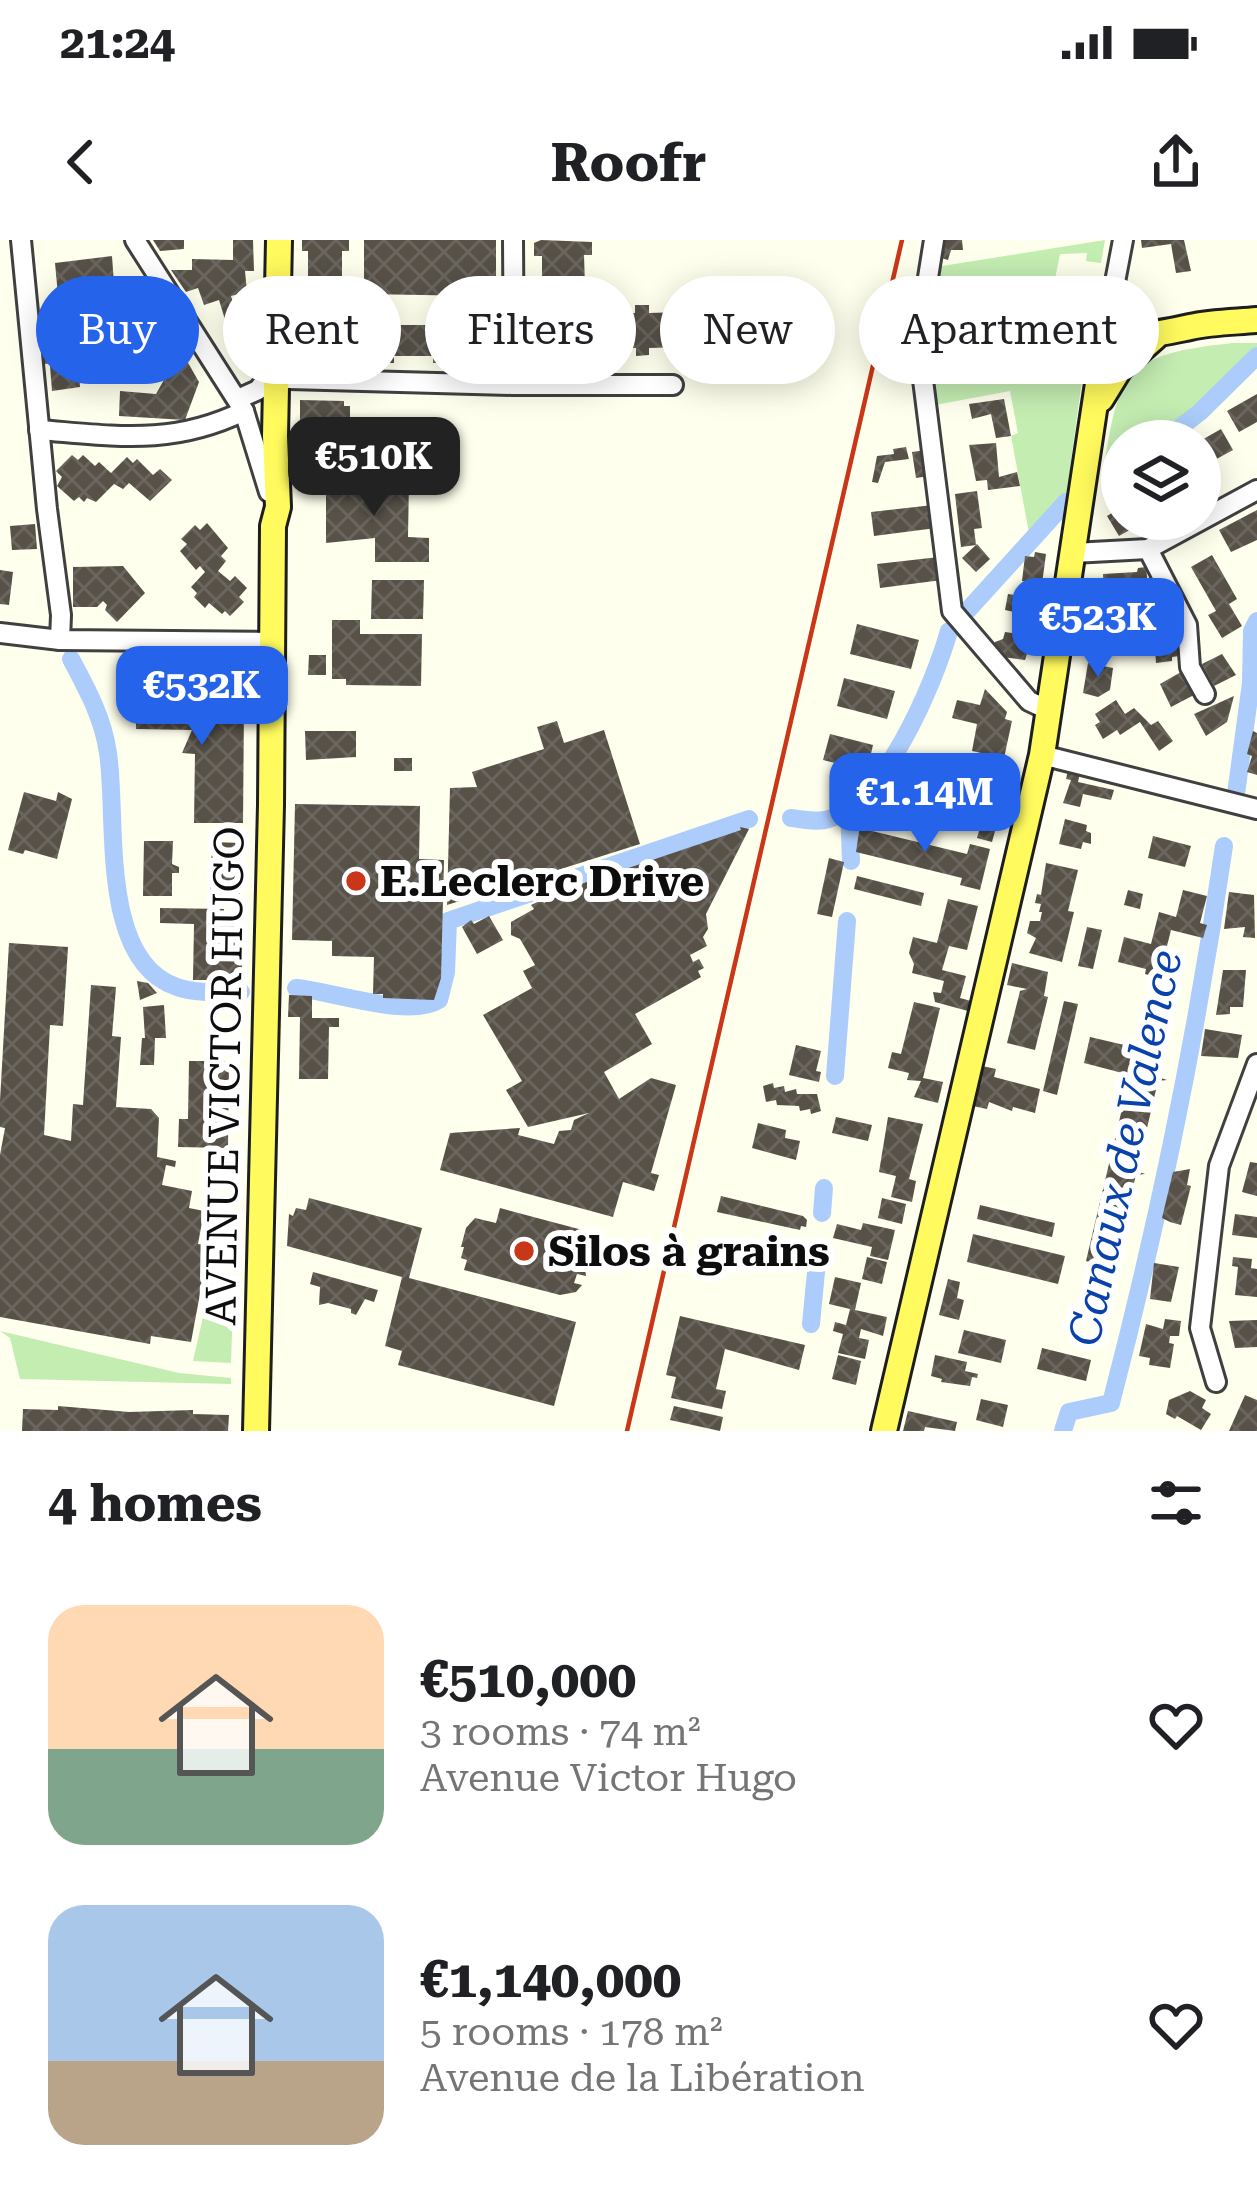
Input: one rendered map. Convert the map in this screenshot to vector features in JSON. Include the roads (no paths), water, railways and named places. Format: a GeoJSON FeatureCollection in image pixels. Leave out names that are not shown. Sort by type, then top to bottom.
{"type":"FeatureCollection","features":[{"type":"Feature","properties":{"kind":"main road","name":"AVENUE VICTOR HUGO"},"geometry":{"type":"LineString","coordinates":[[279,240],[280,276]]}},
{"type":"Feature","properties":{"kind":"main road"},"geometry":{"type":"LineString","coordinates":[[1159,336],[1192,326],[1257,320]]}},
{"type":"Feature","properties":{"kind":"main road"},"geometry":{"type":"LineString","coordinates":[[1159,322],[1192,326]]}},
{"type":"Feature","properties":{"kind":"main road","name":"AVENUE VICTOR HUGO"},"geometry":{"type":"LineString","coordinates":[[256,1431],[273,526],[278,507],[274,436],[281,384]]}},
{"type":"Feature","properties":{"kind":"main road"},"geometry":{"type":"LineString","coordinates":[[884,1431],[1042,755],[1097,384]]}},
{"type":"Feature","properties":{"kind":"main road"},"geometry":{"type":"LineString","coordinates":[[1091,417],[1111,384]]}},
{"type":"Feature","properties":{"kind":"street"},"geometry":{"type":"LineString","coordinates":[[21,240],[60,640]]}},
{"type":"Feature","properties":{"kind":"street"},"geometry":{"type":"LineString","coordinates":[[135,240],[241,405],[266,478],[273,526]]}},
{"type":"Feature","properties":{"kind":"street"},"geometry":{"type":"LineString","coordinates":[[513,240],[514,385]]}},
{"type":"Feature","properties":{"kind":"street"},"geometry":{"type":"LineString","coordinates":[[934,240],[918,340],[952,610],[1028,700],[1050,711]]}},
{"type":"Feature","properties":{"kind":"street"},"geometry":{"type":"LineString","coordinates":[[1117,276],[1124,240]]}},
{"type":"Feature","properties":{"kind":"street"},"geometry":{"type":"LineString","coordinates":[[401,378],[514,385],[674,385]]}},
{"type":"Feature","properties":{"kind":"street"},"geometry":{"type":"LineString","coordinates":[[39,430],[151,438],[208,428],[265,384]]}},
{"type":"Feature","properties":{"kind":"street"},"geometry":{"type":"LineString","coordinates":[[1073,554],[1148,549],[1257,490]]}},
{"type":"Feature","properties":{"kind":"street"},"geometry":{"type":"LineString","coordinates":[[1148,549],[1187,625],[1190,667],[1205,694]]}},
{"type":"Feature","properties":{"kind":"street"},"geometry":{"type":"LineString","coordinates":[[0,633],[60,640],[272,642]]}},
{"type":"Feature","properties":{"kind":"street"},"geometry":{"type":"LineString","coordinates":[[1042,755],[1248,807],[1257,826]]}},
{"type":"Feature","properties":{"kind":"street"},"geometry":{"type":"LineString","coordinates":[[1216,1382],[1200,1328],[1219,1166],[1257,1064]]}},
{"type":"Feature","properties":{"kind":"waterway"},"geometry":{"type":"LineString","coordinates":[[1190,420],[1257,356]]}},
{"type":"Feature","properties":{"kind":"waterway"},"geometry":{"type":"LineString","coordinates":[[968,610],[1066,502]]}},
{"type":"Feature","properties":{"kind":"waterway","name":"Canaux de Valence"},"geometry":{"type":"LineString","coordinates":[[1236,794],[1251,683],[1252,631],[1257,621]]}},
{"type":"Feature","properties":{"kind":"waterway"},"geometry":{"type":"LineString","coordinates":[[791,818],[829,819],[869,790],[919,709],[949,631]]}},
{"type":"Feature","properties":{"kind":"waterway"},"geometry":{"type":"LineString","coordinates":[[71,659],[106,740],[117,884],[134,948],[152,972],[177,987],[241,992]]}},
{"type":"Feature","properties":{"kind":"waterway"},"geometry":{"type":"LineString","coordinates":[[849,808],[851,861]]}},
{"type":"Feature","properties":{"kind":"waterway"},"geometry":{"type":"LineString","coordinates":[[296,988],[390,1005],[426,1005],[439,1000],[446,972],[448,921],[749,819]]}},
{"type":"Feature","properties":{"kind":"waterway","name":"Canaux de Valence"},"geometry":{"type":"LineString","coordinates":[[1063,1431],[1069,1412],[1111,1403],[1175,1126],[1224,846]]}},
{"type":"Feature","properties":{"kind":"waterway"},"geometry":{"type":"LineString","coordinates":[[835,1076],[847,921]]}},
{"type":"Feature","properties":{"kind":"waterway"},"geometry":{"type":"LineString","coordinates":[[822,1213],[824,1188]]}},
{"type":"Feature","properties":{"kind":"waterway"},"geometry":{"type":"LineString","coordinates":[[811,1324],[816,1272]]}},
{"type":"Feature","properties":{"kind":"railway"},"geometry":{"type":"LineString","coordinates":[[627,1431],[902,240]]}},
{"type":"Feature","properties":{"kind":"place","name":"E.Leclerc Drive"},"geometry":{"type":"Point","coordinates":[356,881]}},
{"type":"Feature","properties":{"kind":"place","name":"Silos à grains"},"geometry":{"type":"Point","coordinates":[524,1251]}}]}
